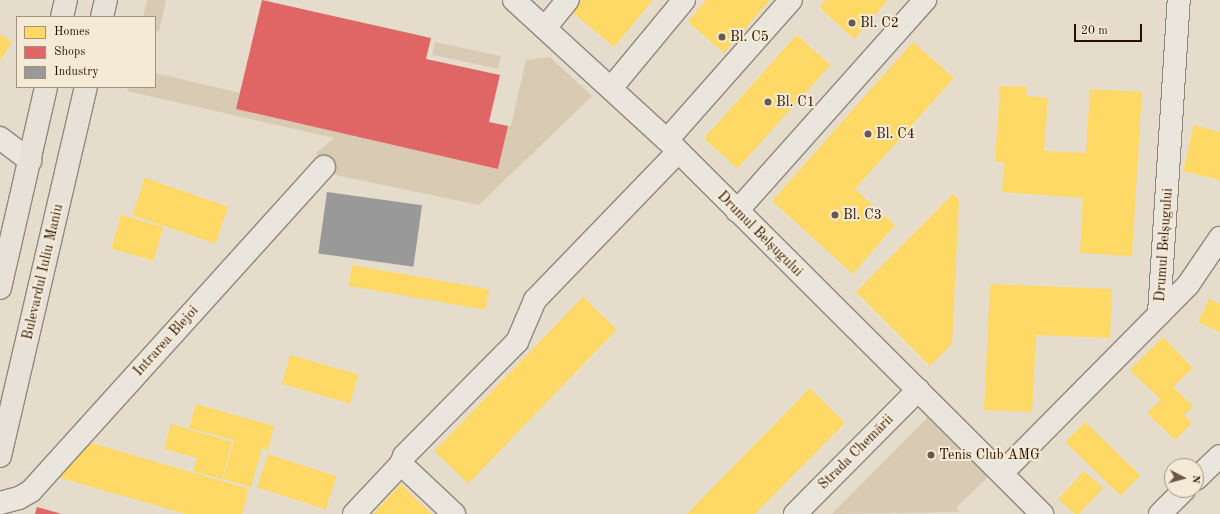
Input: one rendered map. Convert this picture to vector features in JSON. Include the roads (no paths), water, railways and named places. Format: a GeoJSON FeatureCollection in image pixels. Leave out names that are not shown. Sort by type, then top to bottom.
{"type":"FeatureCollection","features":[{"type":"Feature","properties":{"kind":"main road"},"geometry":{"type":"LineString","coordinates":[[62,16],[66,0]]}},
{"type":"Feature","properties":{"kind":"main road"},"geometry":{"type":"LineString","coordinates":[[102,16],[106,0]]}},
{"type":"Feature","properties":{"kind":"main road"},"geometry":{"type":"LineString","coordinates":[[0,288],[46,88]]}},
{"type":"Feature","properties":{"kind":"main road","name":"Bulevardul Iuliu Maniu"},"geometry":{"type":"LineString","coordinates":[[0,456],[86,88]]}},
{"type":"Feature","properties":{"kind":"street","name":"Drumul Belșugului"},"geometry":{"type":"LineString","coordinates":[[514,0],[612,88],[673,146],[1042,514]]}},
{"type":"Feature","properties":{"kind":"street"},"geometry":{"type":"LineString","coordinates":[[545,28],[568,0]]}},
{"type":"Feature","properties":{"kind":"street"},"geometry":{"type":"LineString","coordinates":[[612,88],[684,0]]}},
{"type":"Feature","properties":{"kind":"street"},"geometry":{"type":"LineString","coordinates":[[354,514],[401,464],[404,456],[517,342],[535,300],[673,146],[791,0]]}},
{"type":"Feature","properties":{"kind":"street"},"geometry":{"type":"LineString","coordinates":[[737,211],[925,0]]}},
{"type":"Feature","properties":{"kind":"street","name":"Drumul Belșugului"},"geometry":{"type":"LineString","coordinates":[[1002,473],[1159,314],[1179,0]]}},
{"type":"Feature","properties":{"kind":"street"},"geometry":{"type":"LineString","coordinates":[[0,138],[30,161]]}},
{"type":"Feature","properties":{"kind":"street","name":"Intrarea Blejoi"},"geometry":{"type":"LineString","coordinates":[[0,504],[19,498],[31,491],[324,167]]}},
{"type":"Feature","properties":{"kind":"street"},"geometry":{"type":"LineString","coordinates":[[1159,314],[1188,285],[1220,238]]}},
{"type":"Feature","properties":{"kind":"street","name":"Strada Chemării"},"geometry":{"type":"LineString","coordinates":[[795,514],[918,390]]}},
{"type":"Feature","properties":{"kind":"street"},"geometry":{"type":"LineString","coordinates":[[1204,471],[1220,456]]}},
{"type":"Feature","properties":{"kind":"street"},"geometry":{"type":"LineString","coordinates":[[401,464],[454,514]]}},
{"type":"Feature","properties":{"kind":"street"},"geometry":{"type":"LineString","coordinates":[[1160,514],[1176,498]]}},
{"type":"Feature","properties":{"kind":"place","name":"Bl. C2"},"geometry":{"type":"Point","coordinates":[852,23]}},
{"type":"Feature","properties":{"kind":"place","name":"Bl. C5"},"geometry":{"type":"Point","coordinates":[722,37]}},
{"type":"Feature","properties":{"kind":"place","name":"Bl. C1"},"geometry":{"type":"Point","coordinates":[768,102]}},
{"type":"Feature","properties":{"kind":"place","name":"Bl. C4"},"geometry":{"type":"Point","coordinates":[868,134]}},
{"type":"Feature","properties":{"kind":"place","name":"Bl. C3"},"geometry":{"type":"Point","coordinates":[835,215]}},
{"type":"Feature","properties":{"kind":"place","name":"Tenis Club AMG"},"geometry":{"type":"Point","coordinates":[931,455]}}]}
